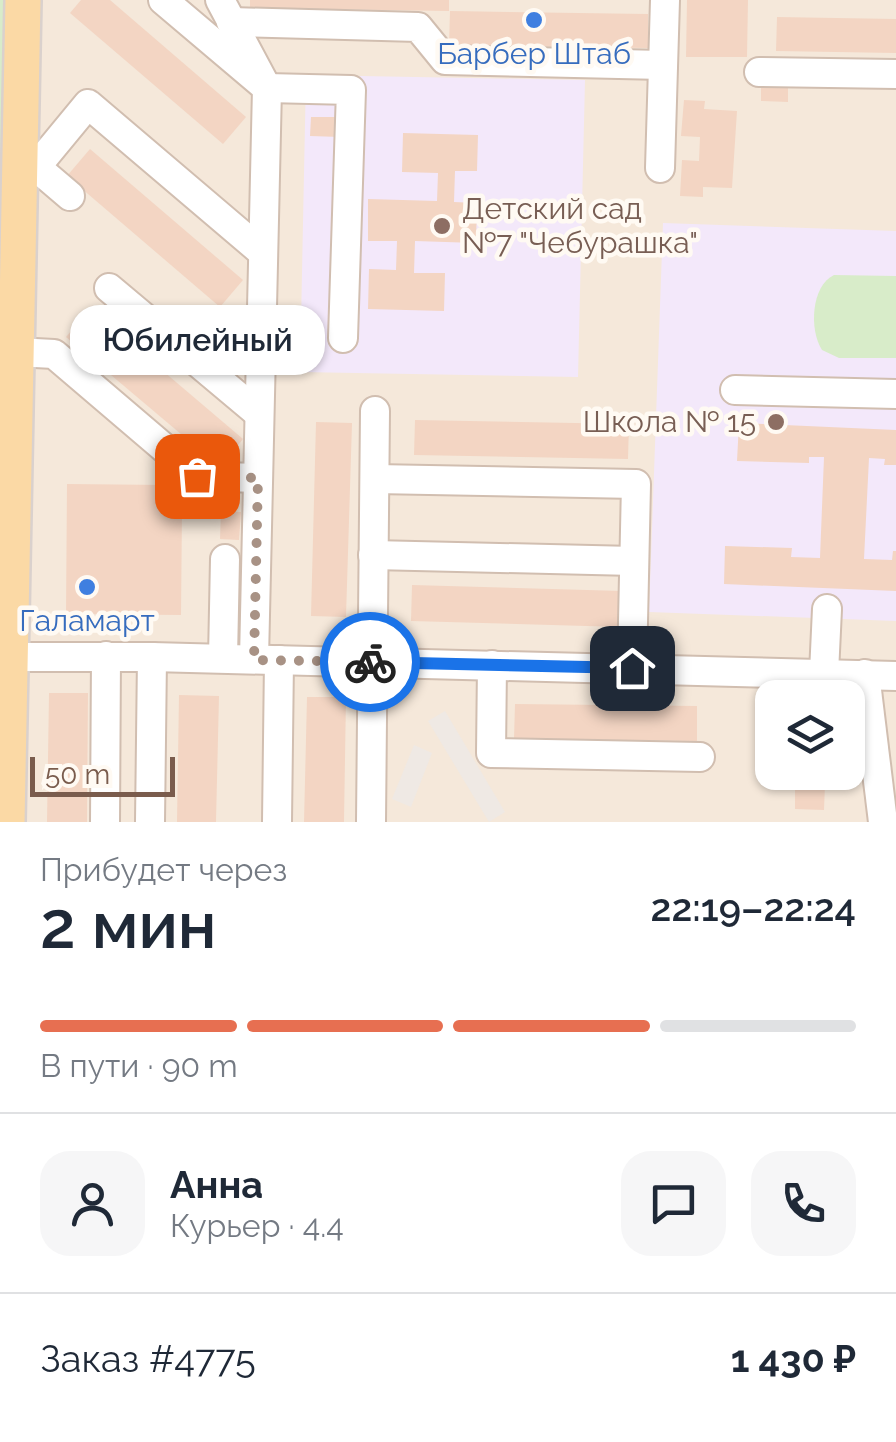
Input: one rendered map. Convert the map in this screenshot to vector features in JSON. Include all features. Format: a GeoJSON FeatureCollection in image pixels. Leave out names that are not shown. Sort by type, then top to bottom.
{"type":"FeatureCollection","features":[{"type":"Feature","properties":{"kind":"main road"},"geometry":{"type":"LineString","coordinates":[[7,822],[6,657],[16,352],[28,166],[23,0]]}},
{"type":"Feature","properties":{"kind":"street"},"geometry":{"type":"LineString","coordinates":[[164,0],[267,88],[350,90],[343,338]]}},
{"type":"Feature","properties":{"kind":"street"},"geometry":{"type":"LineString","coordinates":[[660,168],[665,0]]}},
{"type":"Feature","properties":{"kind":"street"},"geometry":{"type":"LineString","coordinates":[[225,11],[267,88],[258,478],[277,822]]}},
{"type":"Feature","properties":{"kind":"street"},"geometry":{"type":"LineString","coordinates":[[225,11],[418,26],[445,60],[663,65]]}},
{"type":"Feature","properties":{"kind":"street"},"geometry":{"type":"LineString","coordinates":[[759,72],[896,74]]}},
{"type":"Feature","properties":{"kind":"street"},"geometry":{"type":"LineString","coordinates":[[70,196],[28,166],[88,104],[262,252]]}},
{"type":"Feature","properties":{"kind":"street"},"geometry":{"type":"LineString","coordinates":[[109,288],[258,414]]}},
{"type":"Feature","properties":{"kind":"street"},"geometry":{"type":"LineString","coordinates":[[16,352],[54,354],[197,476],[258,478]]}},
{"type":"Feature","properties":{"kind":"street"},"geometry":{"type":"LineString","coordinates":[[735,390],[896,394]]}},
{"type":"Feature","properties":{"kind":"street"},"geometry":{"type":"LineString","coordinates":[[372,822],[376,410]]}},
{"type":"Feature","properties":{"kind":"street"},"geometry":{"type":"LineString","coordinates":[[375,479],[636,484],[632,668]]}},
{"type":"Feature","properties":{"kind":"street"},"geometry":{"type":"LineString","coordinates":[[373,555],[634,562]]}},
{"type":"Feature","properties":{"kind":"street"},"geometry":{"type":"LineString","coordinates":[[223,658],[225,559]]}},
{"type":"Feature","properties":{"kind":"street"},"geometry":{"type":"LineString","coordinates":[[824,673],[827,609]]}},
{"type":"Feature","properties":{"kind":"street"},"geometry":{"type":"LineString","coordinates":[[105,822],[106,656]]}},
{"type":"Feature","properties":{"kind":"street"},"geometry":{"type":"LineString","coordinates":[[6,657],[152,656],[896,676]]}},
{"type":"Feature","properties":{"kind":"street"},"geometry":{"type":"LineString","coordinates":[[150,822],[152,656]]}},
{"type":"Feature","properties":{"kind":"street"},"geometry":{"type":"LineString","coordinates":[[492,665],[491,753],[700,757]]}},
{"type":"Feature","properties":{"kind":"street"},"geometry":{"type":"LineString","coordinates":[[865,674],[887,782],[882,822]]}},
{"type":"Feature","properties":{"kind":"shaded area"},"geometry":{"type":"Polygon","coordinates":[[[41,0],[896,0],[896,822],[25,822],[41,0]]]}},
{"type":"Feature","properties":{"kind":"shaded area","name":"Детский сад №7 \"Чебурашка\""},"geometry":{"type":"Polygon","coordinates":[[[306,75],[585,80],[578,377],[300,372],[306,75]]]}},
{"type":"Feature","properties":{"kind":"shaded area","name":"Школа № 15"},"geometry":{"type":"Polygon","coordinates":[[[663,223],[896,231],[896,621],[649,612],[663,223]]]}},
{"type":"Feature","properties":{"kind":"shaded area"},"geometry":{"type":"Polygon","coordinates":[[[445,711],[505,812],[489,822],[428,721],[445,711]]]}},
{"type":"Feature","properties":{"kind":"shaded area"},"geometry":{"type":"Polygon","coordinates":[[[414,745],[432,753],[411,807],[392,799],[414,745]]]}},
{"type":"Feature","properties":{"kind":"green space"},"geometry":{"type":"Polygon","coordinates":[[[0,0],[8,0],[0,431],[0,0]]]}},
{"type":"Feature","properties":{"kind":"green space"},"geometry":{"type":"Polygon","coordinates":[[[834,275],[896,276],[896,358],[839,358],[822,350],[815,331],[814,309],[821,289],[834,275]]]}},
{"type":"Feature","properties":{"kind":"building"},"geometry":{"type":"Polygon","coordinates":[[[81,0],[110,0],[246,117],[223,144],[70,13],[81,0]]]}},
{"type":"Feature","properties":{"kind":"building"},"geometry":{"type":"Polygon","coordinates":[[[250,0],[449,0],[449,11],[250,8],[250,0]]]}},
{"type":"Feature","properties":{"kind":"building"},"geometry":{"type":"Polygon","coordinates":[[[687,0],[748,0],[747,57],[686,57],[687,0]]]}},
{"type":"Feature","properties":{"kind":"building"},"geometry":{"type":"Polygon","coordinates":[[[450,11],[648,14],[648,48],[449,45],[450,11]]]}},
{"type":"Feature","properties":{"kind":"building"},"geometry":{"type":"Polygon","coordinates":[[[777,17],[896,19],[896,53],[776,51],[777,17]]]}},
{"type":"Feature","properties":{"kind":"building"},"geometry":{"type":"Polygon","coordinates":[[[761,81],[788,82],[788,102],[761,101],[761,81]]]}},
{"type":"Feature","properties":{"kind":"building"},"geometry":{"type":"Polygon","coordinates":[[[684,100],[705,101],[704,109],[737,111],[732,188],[703,187],[703,197],[680,196],[682,160],[699,161],[700,137],[681,136],[684,100]]]}},
{"type":"Feature","properties":{"kind":"building"},"geometry":{"type":"Polygon","coordinates":[[[311,117],[340,117],[340,137],[310,136],[311,117]]]}},
{"type":"Feature","properties":{"kind":"building"},"geometry":{"type":"Polygon","coordinates":[[[403,133],[478,135],[477,171],[455,171],[454,202],[477,203],[476,243],[415,241],[414,273],[445,273],[444,311],[368,309],[369,269],[396,270],[397,241],[368,241],[368,199],[437,201],[438,173],[402,172],[403,133]]]}},
{"type":"Feature","properties":{"kind":"building"},"geometry":{"type":"Polygon","coordinates":[[[90,149],[243,280],[220,307],[67,176],[90,149]]]}},
{"type":"Feature","properties":{"kind":"building"},"geometry":{"type":"Polygon","coordinates":[[[90,309],[243,439],[220,467],[66,337],[90,309]]]}},
{"type":"Feature","properties":{"kind":"building"},"geometry":{"type":"Polygon","coordinates":[[[415,420],[629,424],[628,459],[414,455],[415,420]]]}},
{"type":"Feature","properties":{"kind":"building"},"geometry":{"type":"Polygon","coordinates":[[[316,422],[352,423],[346,617],[311,616],[316,422]]]}},
{"type":"Feature","properties":{"kind":"building"},"geometry":{"type":"Polygon","coordinates":[[[739,423],[896,430],[896,465],[884,465],[885,459],[869,458],[864,559],[892,560],[896,551],[896,591],[724,584],[725,546],[792,548],[791,557],[820,558],[824,457],[809,457],[809,463],[737,461],[739,423]]]}},
{"type":"Feature","properties":{"kind":"building"},"geometry":{"type":"Polygon","coordinates":[[[67,484],[166,485],[166,510],[182,510],[181,615],[66,614],[67,484]]]}},
{"type":"Feature","properties":{"kind":"building"},"geometry":{"type":"Polygon","coordinates":[[[221,511],[241,512],[239,540],[220,539],[221,511]]]}},
{"type":"Feature","properties":{"kind":"building"},"geometry":{"type":"Polygon","coordinates":[[[412,585],[622,591],[621,627],[411,621],[412,585]]]}},
{"type":"Feature","properties":{"kind":"building"},"geometry":{"type":"Polygon","coordinates":[[[49,693],[88,693],[87,822],[47,822],[49,693]]]}},
{"type":"Feature","properties":{"kind":"building"},"geometry":{"type":"Polygon","coordinates":[[[179,695],[219,696],[216,822],[177,822],[179,695]]]}},
{"type":"Feature","properties":{"kind":"building"},"geometry":{"type":"Polygon","coordinates":[[[307,697],[346,697],[344,822],[304,822],[307,697]]]}},
{"type":"Feature","properties":{"kind":"building"},"geometry":{"type":"Polygon","coordinates":[[[515,704],[697,706],[697,741],[514,739],[515,704]]]}},
{"type":"Feature","properties":{"kind":"building"},"geometry":{"type":"Polygon","coordinates":[[[795,790],[825,790],[824,810],[795,809],[795,790]]]}},
{"type":"Feature","properties":{"kind":"way so far"},"geometry":{"type":"LineString","coordinates":[[197,476],[258,478],[254,660],[370,662]]}},
{"type":"Feature","properties":{"kind":"place","name":"Барбер Штаб"},"geometry":{"type":"Point","coordinates":[534,20]}},
{"type":"Feature","properties":{"kind":"place","name":"Детский сад №7 \"Чебурашка\""},"geometry":{"type":"Point","coordinates":[442,226]}},
{"type":"Feature","properties":{"kind":"place","name":"Школа № 15"},"geometry":{"type":"Point","coordinates":[776,422]}},
{"type":"Feature","properties":{"kind":"place","name":"Юбилейный"},"geometry":{"type":"Point","coordinates":[197,476]}},
{"type":"Feature","properties":{"kind":"place","name":"Галамарт"},"geometry":{"type":"Point","coordinates":[87,587]}},
{"type":"Feature","properties":{"kind":"route"},"geometry":{"type":"LineString","coordinates":[[370,662],[632,668]]}}]}
